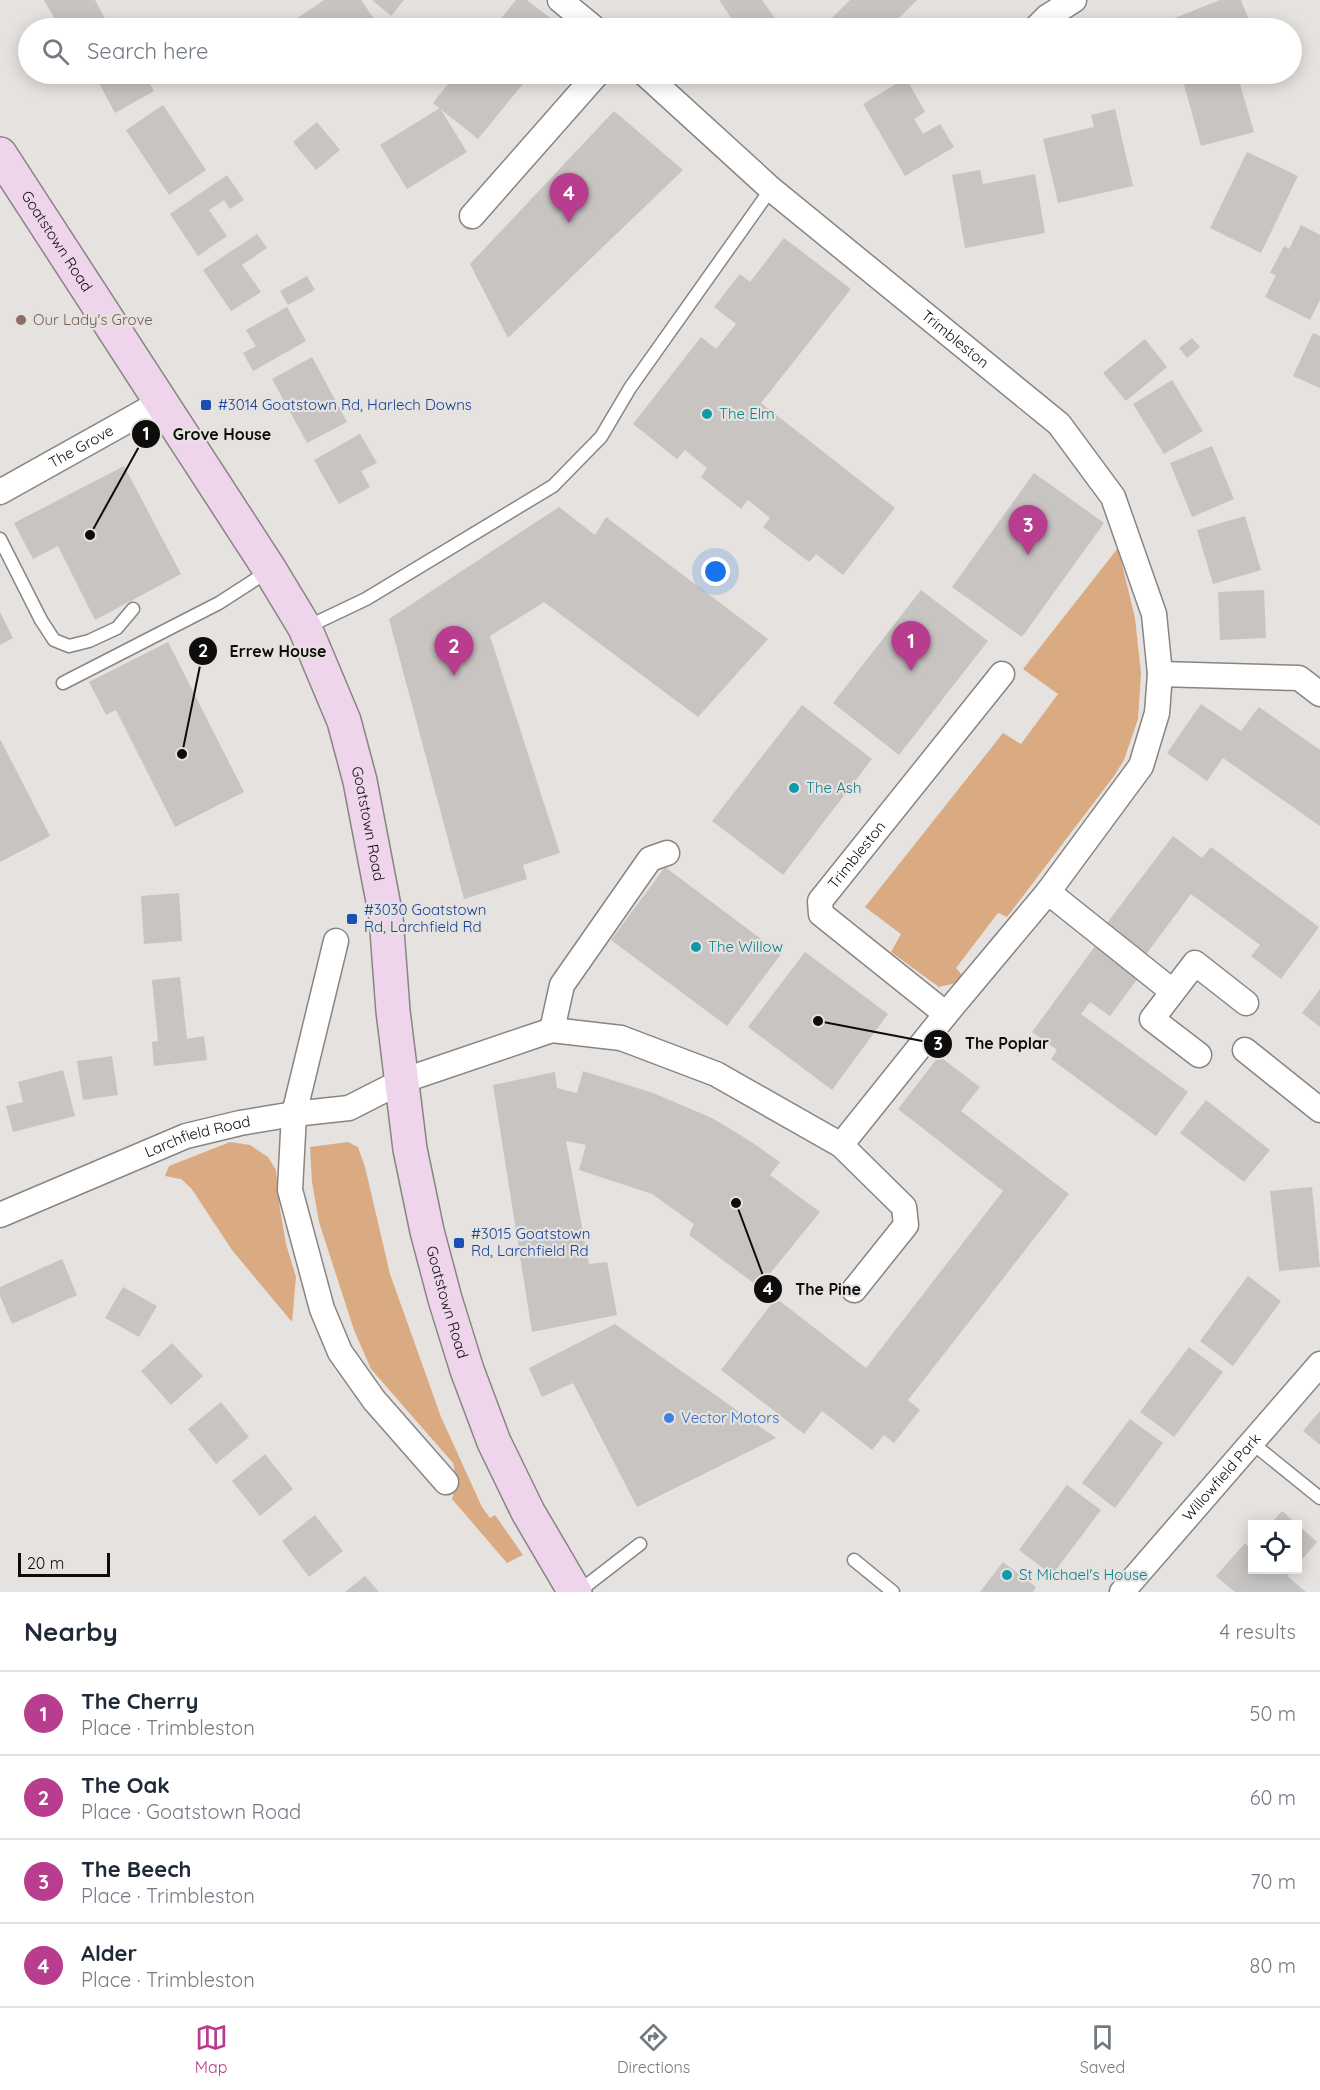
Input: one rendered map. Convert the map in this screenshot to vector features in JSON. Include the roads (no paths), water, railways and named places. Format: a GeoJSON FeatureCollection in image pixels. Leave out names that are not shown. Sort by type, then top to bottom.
{"type":"FeatureCollection","features":[{"type":"Feature","properties":{"kind":"main road","name":"Goatstown Road"},"geometry":{"type":"LineString","coordinates":[[0,154],[270,570],[305,628],[345,721],[360,781],[386,917],[393,1011],[410,1149],[427,1231],[467,1370],[494,1442],[528,1512],[577,1592]]}},
{"type":"Feature","properties":{"kind":"street"},"geometry":{"type":"LineString","coordinates":[[560,0],[582,18]]}},
{"type":"Feature","properties":{"kind":"street"},"geometry":{"type":"LineString","coordinates":[[1046,18],[1074,0]]}},
{"type":"Feature","properties":{"kind":"street"},"geometry":{"type":"LineString","coordinates":[[472,216],[588,84]]}},
{"type":"Feature","properties":{"kind":"street","name":"Trimbleston"},"geometry":{"type":"LineString","coordinates":[[656,84],[771,189],[1059,424],[1113,496],[1154,615],[1160,674],[1157,713],[1141,766],[1048,891],[841,1146]]}},
{"type":"Feature","properties":{"kind":"street","name":"The Grove"},"geometry":{"type":"LineString","coordinates":[[0,492],[161,402]]}},
{"type":"Feature","properties":{"kind":"street","name":"Trimbleston"},"geometry":{"type":"LineString","coordinates":[[946,1014],[821,914],[820,901],[1002,674]]}},
{"type":"Feature","properties":{"kind":"street"},"geometry":{"type":"LineString","coordinates":[[1160,674],[1299,678],[1320,694]]}},
{"type":"Feature","properties":{"kind":"street"},"geometry":{"type":"LineString","coordinates":[[552,1029],[562,985],[650,859],[667,853]]}},
{"type":"Feature","properties":{"kind":"street"},"geometry":{"type":"LineString","coordinates":[[1048,891],[1172,991]]}},
{"type":"Feature","properties":{"kind":"street"},"geometry":{"type":"LineString","coordinates":[[336,941],[294,1114],[290,1190],[322,1309],[340,1352],[367,1390],[446,1482]]}},
{"type":"Feature","properties":{"kind":"street"},"geometry":{"type":"LineString","coordinates":[[1199,1055],[1152,1019],[1195,963],[1246,1003]]}},
{"type":"Feature","properties":{"kind":"street"},"geometry":{"type":"LineString","coordinates":[[402,1082],[552,1029],[621,1038],[716,1074],[841,1146],[904,1207],[906,1225],[855,1290]]}},
{"type":"Feature","properties":{"kind":"street"},"geometry":{"type":"LineString","coordinates":[[1245,1050],[1320,1110]]}},
{"type":"Feature","properties":{"kind":"street","name":"Larchfield Road"},"geometry":{"type":"LineString","coordinates":[[0,1215],[186,1136],[240,1123],[349,1108],[402,1082]]}},
{"type":"Feature","properties":{"kind":"street","name":"Willowfield Park"},"geometry":{"type":"LineString","coordinates":[[1122,1592],[1320,1364]]}},
{"type":"Feature","properties":{"kind":"lane"},"geometry":{"type":"LineString","coordinates":[[305,628],[366,599],[553,486],[601,437],[630,388],[771,189]]}},
{"type":"Feature","properties":{"kind":"lane"},"geometry":{"type":"LineString","coordinates":[[0,539],[41,620],[54,640],[69,646],[89,641],[117,628],[133,609]]}},
{"type":"Feature","properties":{"kind":"lane"},"geometry":{"type":"LineString","coordinates":[[63,683],[219,603],[270,570]]}},
{"type":"Feature","properties":{"kind":"lane"},"geometry":{"type":"LineString","coordinates":[[1252,1443],[1320,1498]]}},
{"type":"Feature","properties":{"kind":"lane"},"geometry":{"type":"LineString","coordinates":[[577,1592],[640,1544]]}},
{"type":"Feature","properties":{"kind":"lane"},"geometry":{"type":"LineString","coordinates":[[854,1560],[893,1592]]}},
{"type":"Feature","properties":{"kind":"place","name":"Alder"},"geometry":{"type":"Point","coordinates":[569,223]}},
{"type":"Feature","properties":{"kind":"place","name":"Our Lady's Grove"},"geometry":{"type":"Point","coordinates":[21,320]}},
{"type":"Feature","properties":{"kind":"place","name":"#3014 Goatstown Rd, Harlech Downs"},"geometry":{"type":"Point","coordinates":[206,405]}},
{"type":"Feature","properties":{"kind":"place","name":"The Elm"},"geometry":{"type":"Point","coordinates":[707,414]}},
{"type":"Feature","properties":{"kind":"place","name":"Grove House"},"geometry":{"type":"Point","coordinates":[90,535]}},
{"type":"Feature","properties":{"kind":"place","name":"The Beech"},"geometry":{"type":"Point","coordinates":[1028,555]}},
{"type":"Feature","properties":{"kind":"place","name":"The Cherry"},"geometry":{"type":"Point","coordinates":[911,671]}},
{"type":"Feature","properties":{"kind":"place","name":"The Oak"},"geometry":{"type":"Point","coordinates":[454,676]}},
{"type":"Feature","properties":{"kind":"place","name":"Errew House"},"geometry":{"type":"Point","coordinates":[182,754]}},
{"type":"Feature","properties":{"kind":"place","name":"The Ash"},"geometry":{"type":"Point","coordinates":[794,788]}},
{"type":"Feature","properties":{"kind":"place","name":"#3030 Goatstown Rd, Larchfield Rd"},"geometry":{"type":"Point","coordinates":[352,919]}},
{"type":"Feature","properties":{"kind":"place","name":"The Willow"},"geometry":{"type":"Point","coordinates":[696,947]}},
{"type":"Feature","properties":{"kind":"place","name":"The Poplar"},"geometry":{"type":"Point","coordinates":[818,1021]}},
{"type":"Feature","properties":{"kind":"place","name":"The Pine"},"geometry":{"type":"Point","coordinates":[736,1203]}},
{"type":"Feature","properties":{"kind":"place","name":"#3015 Goatstown Rd, Larchfield Rd"},"geometry":{"type":"Point","coordinates":[459,1243]}},
{"type":"Feature","properties":{"kind":"place","name":"Vector Motors"},"geometry":{"type":"Point","coordinates":[669,1418]}},
{"type":"Feature","properties":{"kind":"place","name":"St Michael's House"},"geometry":{"type":"Point","coordinates":[1007,1575]}}]}
